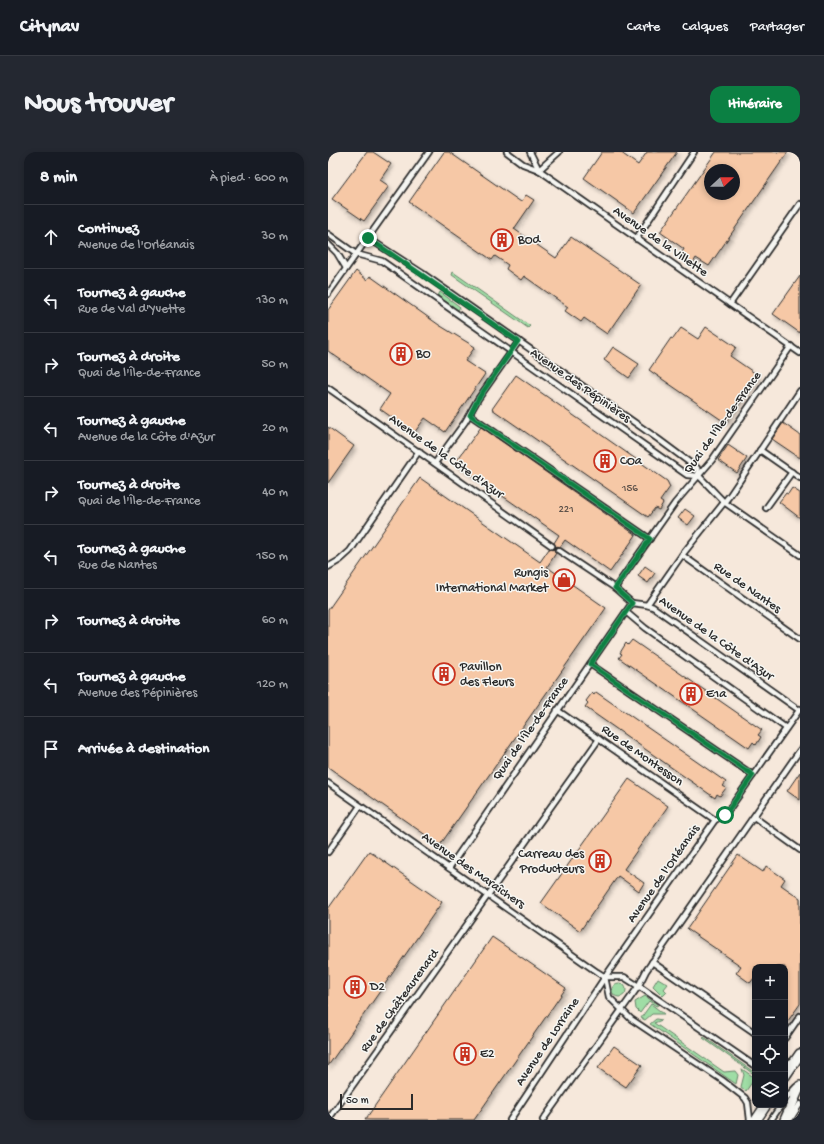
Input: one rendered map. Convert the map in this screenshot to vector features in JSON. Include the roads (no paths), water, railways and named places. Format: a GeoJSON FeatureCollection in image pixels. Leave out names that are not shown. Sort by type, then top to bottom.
{"type":"FeatureCollection","features":[{"type":"Feature","properties":{"kind":"street"},"geometry":{"type":"LineString","coordinates":[[788,1072],[799,1056]]}},
{"type":"Feature","properties":{"kind":"street"},"geometry":{"type":"LineString","coordinates":[[785,1120],[800,1085]]}},
{"type":"Feature","properties":{"kind":"street"},"geometry":{"type":"LineString","coordinates":[[756,1120],[764,1108]]}},
{"type":"Feature","properties":{"kind":"lane"},"geometry":{"type":"LineString","coordinates":[[328,294],[429,152]]}},
{"type":"Feature","properties":{"kind":"lane","name":"Avenue de la Villette"},"geometry":{"type":"LineString","coordinates":[[507,152],[523,164],[539,170],[800,353]]}},
{"type":"Feature","properties":{"kind":"lane"},"geometry":{"type":"LineString","coordinates":[[530,152],[539,170],[559,152]]}},
{"type":"Feature","properties":{"kind":"lane"},"geometry":{"type":"LineString","coordinates":[[636,239],[694,152]]}},
{"type":"Feature","properties":{"kind":"lane"},"geometry":{"type":"LineString","coordinates":[[730,304],[800,204]]}},
{"type":"Feature","properties":{"kind":"lane","name":"Avenue des Pépinières"},"geometry":{"type":"LineString","coordinates":[[328,234],[356,254],[382,261],[687,474],[692,477],[699,476]]}},
{"type":"Feature","properties":{"kind":"lane","name":"Avenue des Pépinières"},"geometry":{"type":"LineString","coordinates":[[368,238],[658,438],[697,468],[699,476],[724,502],[800,555]]}},
{"type":"Feature","properties":{"kind":"lane"},"geometry":{"type":"LineString","coordinates":[[328,244],[337,253],[346,268]]}},
{"type":"Feature","properties":{"kind":"lane"},"geometry":{"type":"LineString","coordinates":[[435,463],[470,415],[478,399],[518,341]]}},
{"type":"Feature","properties":{"kind":"lane","name":"Quai de l'Île-de-France"},"geometry":{"type":"LineString","coordinates":[[615,588],[675,503],[699,476],[791,346]]}},
{"type":"Feature","properties":{"kind":"lane","name":"Avenue de la Côte d'Azur"},"geometry":{"type":"LineString","coordinates":[[328,388],[552,546]]}},
{"type":"Feature","properties":{"kind":"lane"},"geometry":{"type":"LineString","coordinates":[[647,605],[682,555],[724,502],[800,391]]}},
{"type":"Feature","properties":{"kind":"lane"},"geometry":{"type":"LineString","coordinates":[[470,415],[650,539]]}},
{"type":"Feature","properties":{"kind":"lane"},"geometry":{"type":"LineString","coordinates":[[760,450],[800,478]]}},
{"type":"Feature","properties":{"kind":"lane"},"geometry":{"type":"LineString","coordinates":[[328,567],[340,560],[350,551],[419,451]]}},
{"type":"Feature","properties":{"kind":"lane"},"geometry":{"type":"LineString","coordinates":[[766,508],[792,472]]}},
{"type":"Feature","properties":{"kind":"lane"},"geometry":{"type":"LineString","coordinates":[[558,550],[615,588],[632,603]]}},
{"type":"Feature","properties":{"kind":"lane","name":"Rue de Nantes"},"geometry":{"type":"LineString","coordinates":[[682,555],[800,639]]}},
{"type":"Feature","properties":{"kind":"lane","name":"Quai de l'Île-de-France"},"geometry":{"type":"LineString","coordinates":[[449,868],[632,603]]}},
{"type":"Feature","properties":{"kind":"lane","name":"Avenue de la Côte d'Azur"},"geometry":{"type":"LineString","coordinates":[[632,603],[647,605],[800,709]]}},
{"type":"Feature","properties":{"kind":"lane"},"geometry":{"type":"LineString","coordinates":[[626,612],[645,628],[786,728]]}},
{"type":"Feature","properties":{"kind":"lane"},"geometry":{"type":"LineString","coordinates":[[590,664],[753,775]]}},
{"type":"Feature","properties":{"kind":"lane","name":"Avenue de l'Orléanais"},"geometry":{"type":"LineString","coordinates":[[605,977],[715,820],[725,815],[800,709]]}},
{"type":"Feature","properties":{"kind":"lane","name":"Rue de Montesson"},"geometry":{"type":"LineString","coordinates":[[557,710],[715,820]]}},
{"type":"Feature","properties":{"kind":"lane","name":"Rue de Châteaurenard"},"geometry":{"type":"LineString","coordinates":[[328,1120],[599,739]]}},
{"type":"Feature","properties":{"kind":"lane"},"geometry":{"type":"LineString","coordinates":[[543,1120],[638,987],[652,962],[800,750]]}},
{"type":"Feature","properties":{"kind":"lane","name":"Avenue des Maraîchers"},"geometry":{"type":"LineString","coordinates":[[328,783],[605,977]]}},
{"type":"Feature","properties":{"kind":"lane"},"geometry":{"type":"LineString","coordinates":[[328,852],[360,806]]}},
{"type":"Feature","properties":{"kind":"lane"},"geometry":{"type":"LineString","coordinates":[[754,817],[800,850]]}},
{"type":"Feature","properties":{"kind":"lane"},"geometry":{"type":"LineString","coordinates":[[652,962],[752,1031]]}},
{"type":"Feature","properties":{"kind":"lane"},"geometry":{"type":"LineString","coordinates":[[750,1120],[748,1103],[745,1098],[722,1080],[642,1028],[609,997],[605,977],[624,977],[650,993],[752,1064]]}},
{"type":"Feature","properties":{"kind":"lane","name":"Avenue de Lorraine"},"geometry":{"type":"LineString","coordinates":[[510,1120],[605,977]]}},
{"type":"Feature","properties":{"kind":"lane"},"geometry":{"type":"LineString","coordinates":[[786,1036],[800,1016]]}},
{"type":"Feature","properties":{"kind":"lane"},"geometry":{"type":"LineString","coordinates":[[788,1063],[799,1056]]}},
{"type":"Feature","properties":{"kind":"lane"},"geometry":{"type":"LineString","coordinates":[[788,1097],[800,1085]]}},
{"type":"Feature","properties":{"kind":"lane"},"geometry":{"type":"LineString","coordinates":[[790,1120],[800,1104]]}},
{"type":"Feature","properties":{"kind":"lane"},"geometry":{"type":"LineString","coordinates":[[771,1120],[779,1108]]}},
{"type":"Feature","properties":{"kind":"place","name":"BOd"},"geometry":{"type":"Point","coordinates":[502,240]}},
{"type":"Feature","properties":{"kind":"place","name":"BO"},"geometry":{"type":"Point","coordinates":[401,354]}},
{"type":"Feature","properties":{"kind":"place","name":"COa"},"geometry":{"type":"Point","coordinates":[605,461]}},
{"type":"Feature","properties":{"kind":"place","name":"Rungis International Market"},"geometry":{"type":"Point","coordinates":[564,580]}},
{"type":"Feature","properties":{"kind":"place","name":"Pavillon des Fleurs"},"geometry":{"type":"Point","coordinates":[444,674]}},
{"type":"Feature","properties":{"kind":"place","name":"E1a"},"geometry":{"type":"Point","coordinates":[691,694]}},
{"type":"Feature","properties":{"kind":"place","name":"Carreau des Producteurs"},"geometry":{"type":"Point","coordinates":[600,861]}},
{"type":"Feature","properties":{"kind":"place","name":"D2"},"geometry":{"type":"Point","coordinates":[355,987]}},
{"type":"Feature","properties":{"kind":"place","name":"E2"},"geometry":{"type":"Point","coordinates":[465,1054]}}]}
